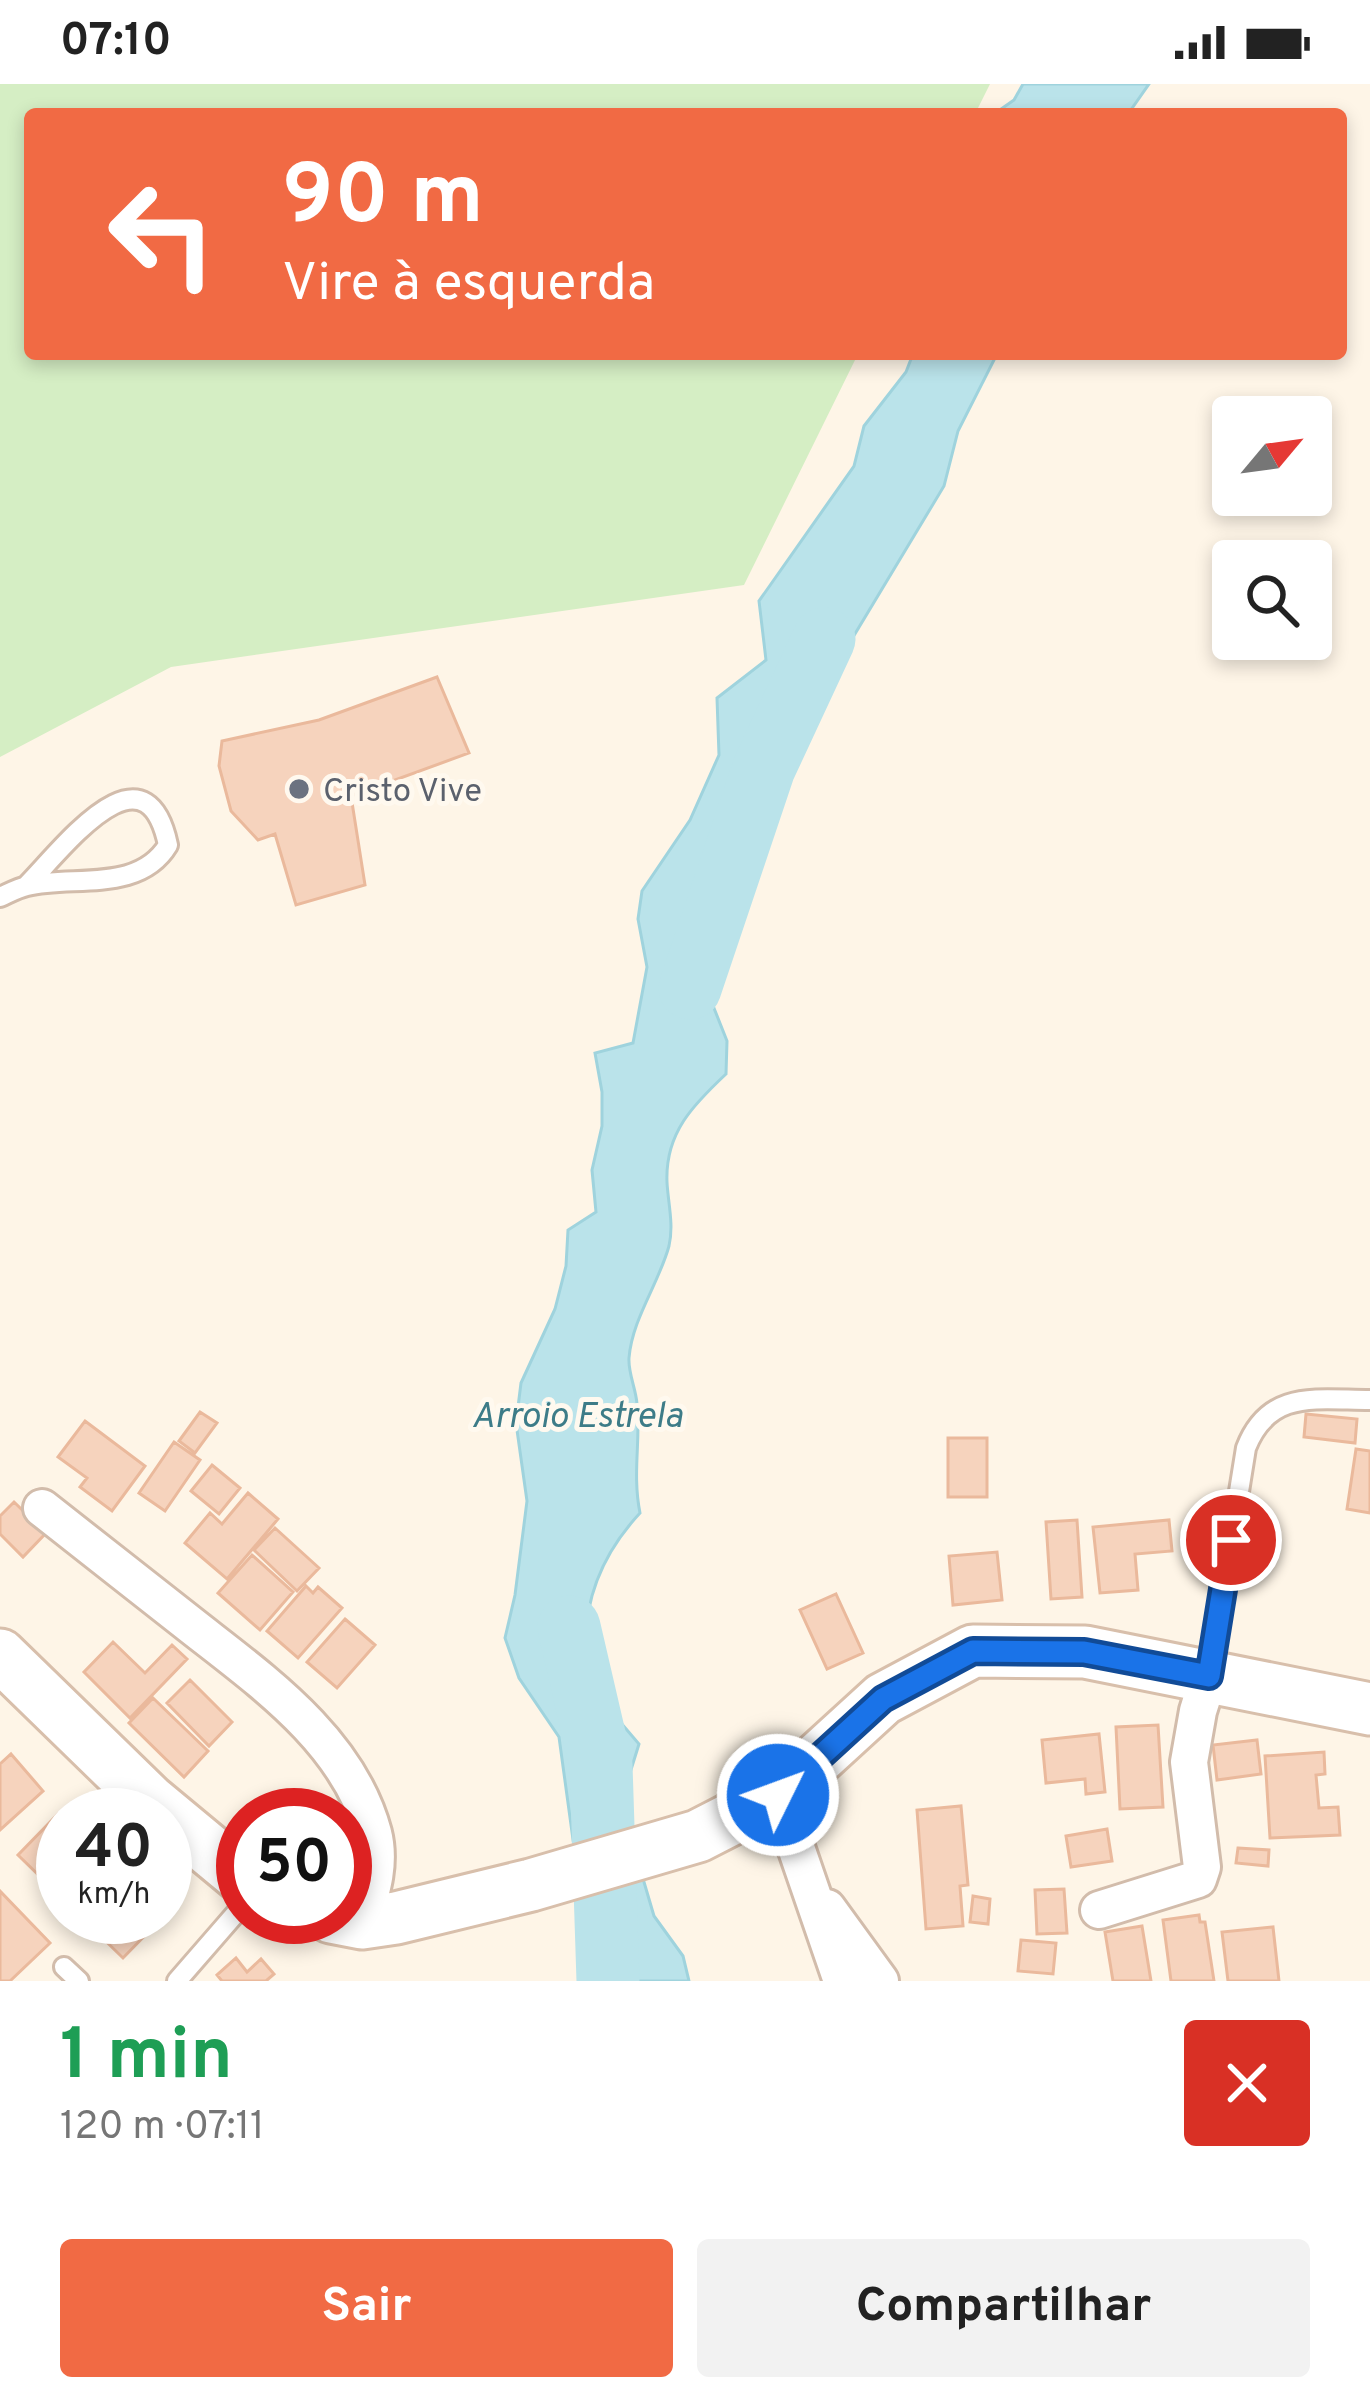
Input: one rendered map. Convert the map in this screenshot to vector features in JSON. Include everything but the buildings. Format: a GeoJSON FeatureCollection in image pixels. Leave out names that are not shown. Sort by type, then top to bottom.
{"type":"FeatureCollection","features":[{"type":"Feature","properties":{"kind":"main road"},"geometry":{"type":"LineString","coordinates":[[372,1915],[532,1886],[698,1836],[778,1795],[883,1699],[973,1651],[1084,1652],[1370,1709]]}},
{"type":"Feature","properties":{"kind":"main road"},"geometry":{"type":"LineString","coordinates":[[0,1655],[149,1800],[216,1856]]}},
{"type":"Feature","properties":{"kind":"street"},"geometry":{"type":"LineString","coordinates":[[42,1508],[267,1685],[313,1729],[353,1788]]}},
{"type":"Feature","properties":{"kind":"street"},"geometry":{"type":"LineString","coordinates":[[1099,1910],[1198,1879],[1202,1867],[1190,1762],[1209,1676]]}},
{"type":"Feature","properties":{"kind":"street"},"geometry":{"type":"LineString","coordinates":[[778,1795],[842,1981]]}},
{"type":"Feature","properties":{"kind":"street"},"geometry":{"type":"LineString","coordinates":[[372,1832],[372,1885]]}},
{"type":"Feature","properties":{"kind":"street"},"geometry":{"type":"LineString","coordinates":[[809,1887],[880,1981]]}},
{"type":"Feature","properties":{"kind":"lane"},"geometry":{"type":"LineString","coordinates":[[0,897],[26,886],[142,871],[159,860],[168,845],[164,824],[151,804],[131,798],[106,806],[26,886]]}},
{"type":"Feature","properties":{"kind":"lane"},"geometry":{"type":"LineString","coordinates":[[1209,1676],[1246,1448],[1255,1425],[1292,1400],[1370,1400]]}},
{"type":"Feature","properties":{"kind":"lane"},"geometry":{"type":"LineString","coordinates":[[177,1981],[216,1936]]}},
{"type":"Feature","properties":{"kind":"lane"},"geometry":{"type":"LineString","coordinates":[[64,1967],[80,1981]]}},
{"type":"Feature","properties":{"kind":"green space"},"geometry":{"type":"Polygon","coordinates":[[[0,84],[990,84],[978,108],[24,108],[24,360],[855,360],[744,585],[171,667],[0,757],[0,84]]]}},
{"type":"Feature","properties":{"kind":"water"},"geometry":{"type":"Polygon","coordinates":[[[1023,84],[1149,84],[1132,108],[1003,108],[1023,84]]]}},
{"type":"Feature","properties":{"kind":"water","name":"Arroio Estrela"},"geometry":{"type":"Polygon","coordinates":[[[911,360],[994,360],[958,431],[944,486],[832,672],[795,706],[768,745],[769,788],[719,857],[715,898],[726,942],[708,993],[727,1041],[726,1074],[683,1121],[671,1149],[669,1246],[635,1329],[629,1358],[637,1404],[640,1513],[605,1562],[587,1617],[591,1697],[583,1721],[621,1723],[639,1744],[625,1789],[626,1821],[654,1916],[683,1956],[689,1981],[581,1981],[586,1960],[584,1920],[559,1737],[519,1678],[505,1638],[527,1501],[516,1423],[521,1383],[555,1309],[566,1266],[568,1230],[596,1212],[592,1170],[602,1126],[602,1092],[595,1053],[633,1043],[647,967],[638,919],[642,891],[690,820],[719,755],[717,698],[766,660],[759,601],[854,466],[864,426],[911,360]]]}},
{"type":"Feature","properties":{"kind":"waterway","name":"Arroio Estrela"},"geometry":{"type":"LineString","coordinates":[[690,988],[764,768],[824,639]]}},
{"type":"Feature","properties":{"kind":"waterway","name":"Arroio Estrela"},"geometry":{"type":"LineString","coordinates":[[569,1627],[601,1765],[608,1981]]}},
{"type":"Feature","properties":{"kind":"place","name":"Cristo Vive"},"geometry":{"type":"Point","coordinates":[299,789]}},
{"type":"Feature","properties":{"kind":"route"},"geometry":{"type":"LineString","coordinates":[[778,1795],[883,1699],[973,1651],[1084,1652],[1209,1676],[1231,1540]]}}]}
